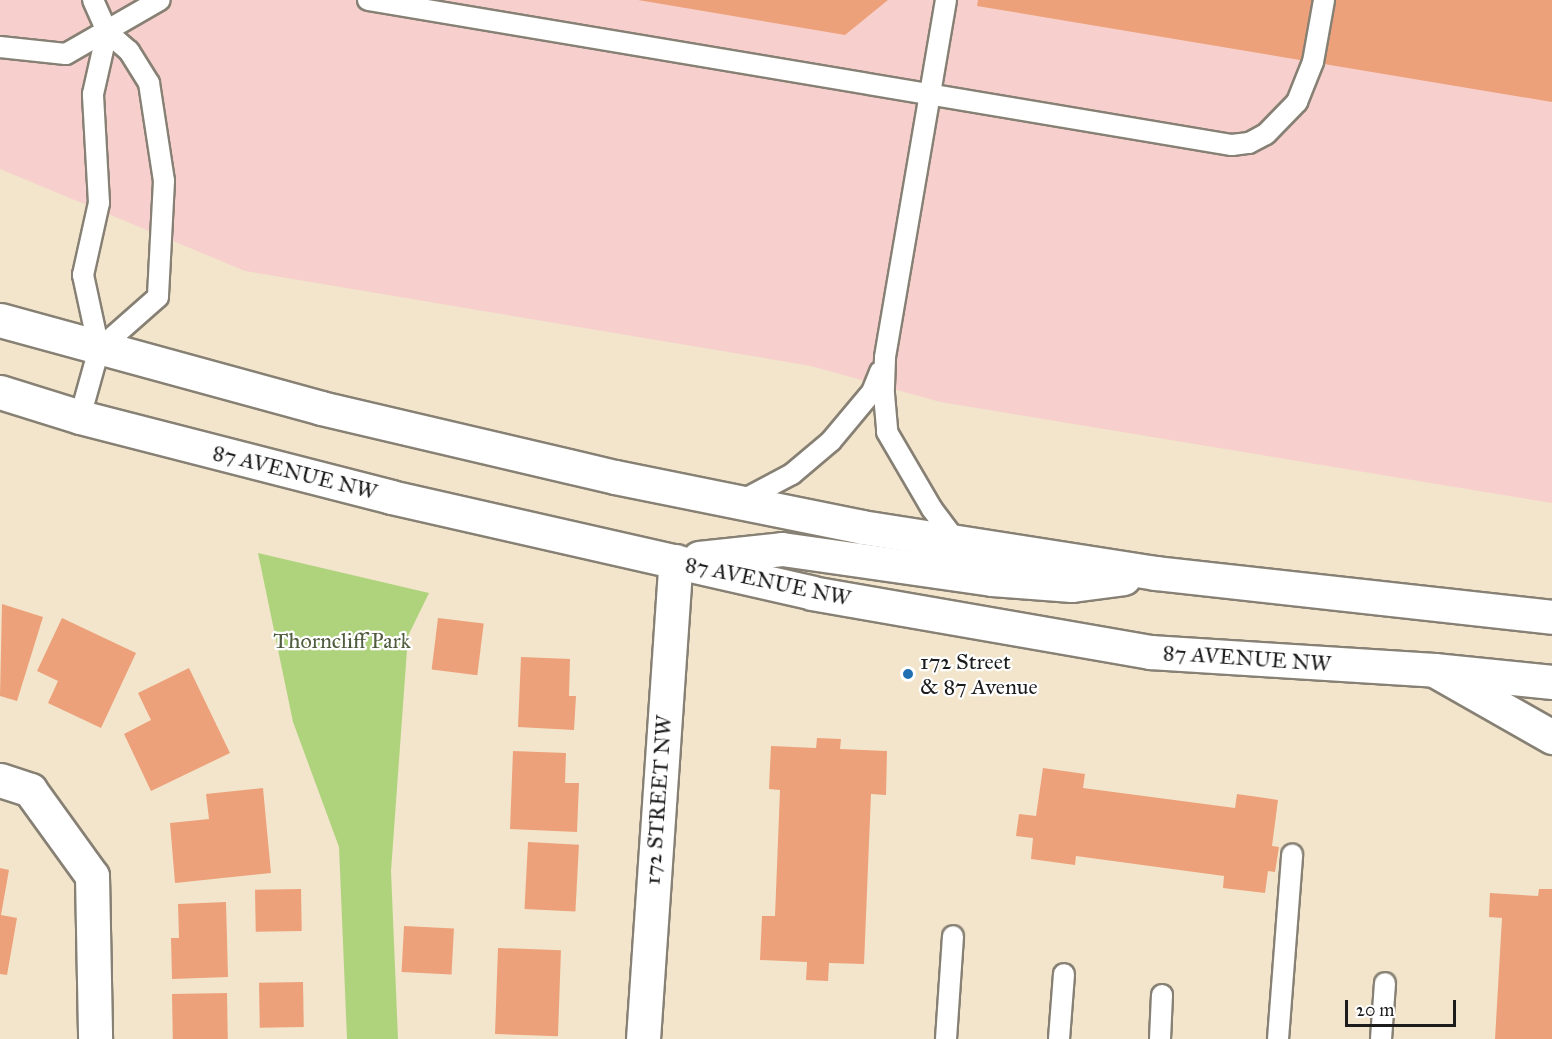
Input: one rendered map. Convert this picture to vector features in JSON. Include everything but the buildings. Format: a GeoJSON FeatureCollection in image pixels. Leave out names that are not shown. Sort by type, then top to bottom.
{"type":"FeatureCollection","features":[{"type":"Feature","properties":{"kind":"main road"},"geometry":{"type":"LineString","coordinates":[[0,320],[321,408],[739,502],[956,541],[1155,573],[1552,617]]}},
{"type":"Feature","properties":{"kind":"main road","name":"87 AVENUE NW"},"geometry":{"type":"LineString","coordinates":[[0,392],[80,417],[391,497],[812,593],[1150,652],[1434,670],[1552,682]]}},
{"type":"Feature","properties":{"kind":"main road"},"geometry":{"type":"LineString","coordinates":[[676,561],[782,549],[992,579],[1072,585],[1155,573]]}},
{"type":"Feature","properties":{"kind":"main road","name":"172 STREET NW"},"geometry":{"type":"LineString","coordinates":[[643,1039],[676,561]]}},
{"type":"Feature","properties":{"kind":"main road"},"geometry":{"type":"LineString","coordinates":[[1434,670],[1552,737]]}},
{"type":"Feature","properties":{"kind":"main road"},"geometry":{"type":"LineString","coordinates":[[0,780],[30,790],[92,876],[95,1039]]}},
{"type":"Feature","properties":{"kind":"lane"},"geometry":{"type":"LineString","coordinates":[[93,0],[107,32],[129,51],[149,83],[161,144],[163,228],[158,297],[99,349]]}},
{"type":"Feature","properties":{"kind":"lane"},"geometry":{"type":"LineString","coordinates":[[0,47],[66,54],[160,0]]}},
{"type":"Feature","properties":{"kind":"lane"},"geometry":{"type":"LineString","coordinates":[[368,0],[1212,141],[1249,143],[1266,134],[1297,102],[1313,62],[1324,0]]}},
{"type":"Feature","properties":{"kind":"lane"},"geometry":{"type":"LineString","coordinates":[[946,0],[885,358],[887,432],[932,509],[956,541]]}},
{"type":"Feature","properties":{"kind":"lane"},"geometry":{"type":"LineString","coordinates":[[80,417],[99,349],[83,275],[99,203],[93,94],[107,32]]}},
{"type":"Feature","properties":{"kind":"lane"},"geometry":{"type":"LineString","coordinates":[[739,502],[792,474],[831,441],[872,392],[885,358]]}},
{"type":"Feature","properties":{"kind":"lane"},"geometry":{"type":"LineString","coordinates":[[1278,1039],[1292,855]]}},
{"type":"Feature","properties":{"kind":"lane"},"geometry":{"type":"LineString","coordinates":[[946,1039],[953,936]]}},
{"type":"Feature","properties":{"kind":"lane"},"geometry":{"type":"LineString","coordinates":[[1059,1039],[1064,974]]}},
{"type":"Feature","properties":{"kind":"lane"},"geometry":{"type":"LineString","coordinates":[[1381,1039],[1384,983]]}},
{"type":"Feature","properties":{"kind":"lane"},"geometry":{"type":"LineString","coordinates":[[1160,1039],[1162,995]]}},
{"type":"Feature","properties":{"kind":"shaded area"},"geometry":{"type":"Polygon","coordinates":[[[0,0],[1552,0],[1552,503],[940,402],[811,366],[245,271],[0,169],[0,0]]]}},
{"type":"Feature","properties":{"kind":"green space","name":"Thorncliff Park"},"geometry":{"type":"Polygon","coordinates":[[[258,553],[429,593],[408,636],[391,871],[398,1039],[347,1039],[339,847],[293,722],[258,553]]]}},
{"type":"Feature","properties":{"kind":"place","name":"172 Street & 87 Avenue"},"geometry":{"type":"Point","coordinates":[908,674]}}]}
